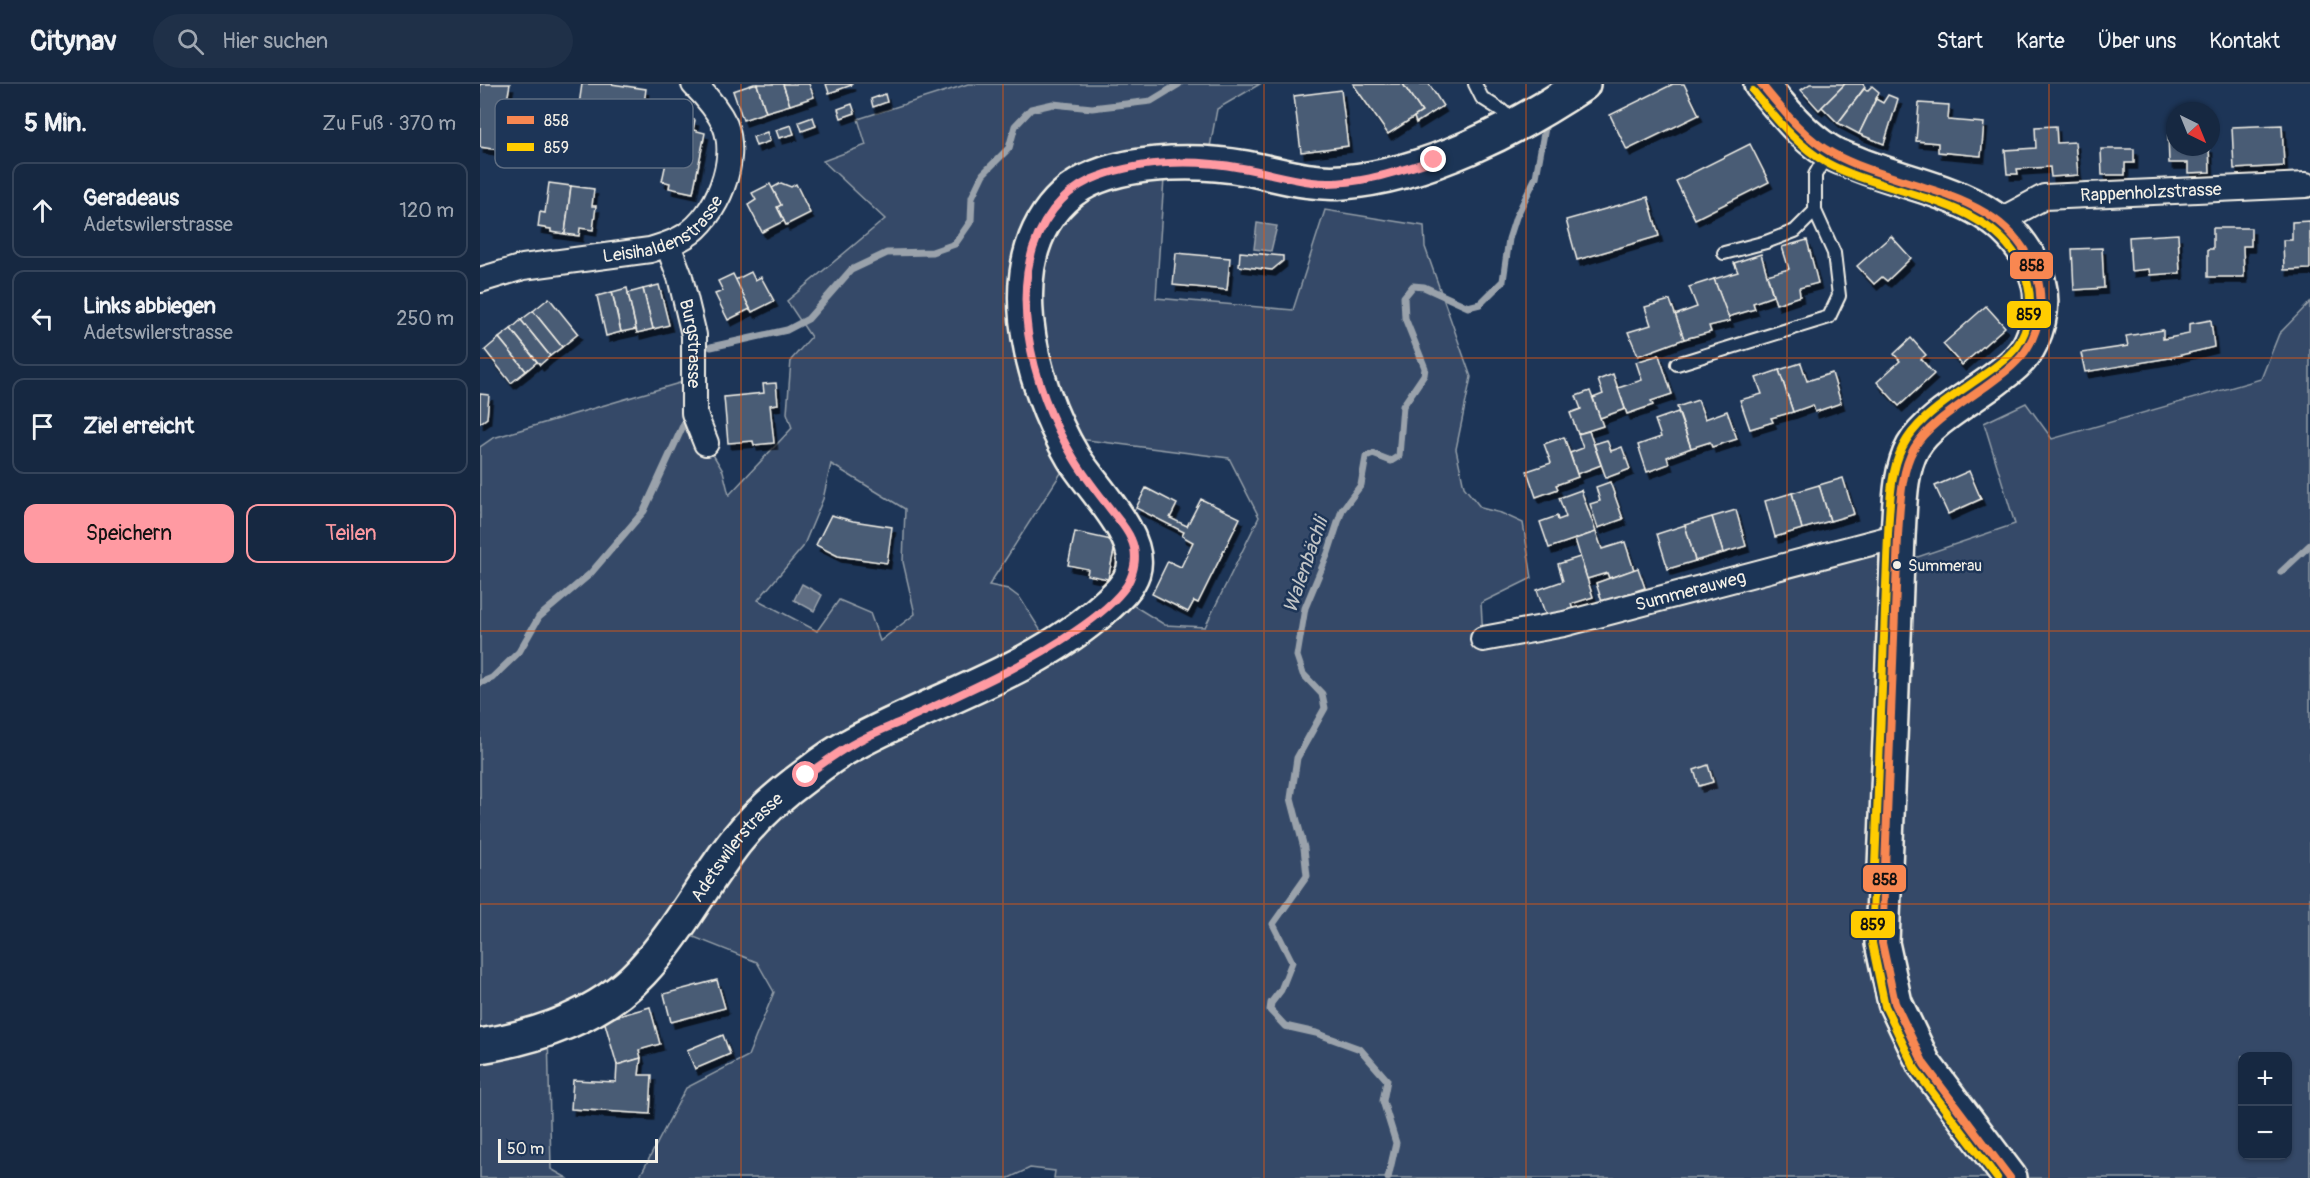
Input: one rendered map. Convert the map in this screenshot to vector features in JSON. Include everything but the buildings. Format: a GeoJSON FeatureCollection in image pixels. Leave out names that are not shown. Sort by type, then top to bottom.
{"type":"FeatureCollection","features":[{"type":"Feature","properties":{"kind":"street","name":"Leisihaldenstrasse"},"geometry":{"type":"LineString","coordinates":[[480,280],[523,267],[650,250],[668,245],[696,227],[713,208],[724,182],[729,151],[725,126],[708,98],[694,84]]}},
{"type":"Feature","properties":{"kind":"street","name":"Adetswilerstrasse"},"geometry":{"type":"LineString","coordinates":[[480,1046],[548,1030],[584,1014],[626,986],[653,958],[737,840],[765,810],[806,775],[851,745],[990,680],[1051,648],[1089,621],[1118,596],[1127,584],[1134,569],[1135,554],[1131,539],[1087,479],[1062,437],[1040,384],[1029,335],[1026,270],[1031,251],[1046,219],[1071,191],[1086,182],[1117,171],[1165,164],[1207,163],[1312,182],[1365,180],[1434,160],[1468,147],[1516,123],[1583,84]]}},
{"type":"Feature","properties":{"kind":"street"},"geometry":{"type":"LineString","coordinates":[[1761,84],[1790,119],[1828,151],[1870,170],[1961,198],[1999,221],[2024,249],[2039,281],[2042,298],[2039,325],[2028,349],[2012,367],[1925,432],[1913,447],[1906,466],[1900,496],[1882,943],[1895,1003],[1924,1064],[2010,1178]]}},
{"type":"Feature","properties":{"kind":"street","name":"Rappenholzstrasse"},"geometry":{"type":"LineString","coordinates":[[1999,221],[2044,197],[2306,185]]}},
{"type":"Feature","properties":{"kind":"street","name":"Burgstrasse"},"geometry":{"type":"LineString","coordinates":[[668,245],[680,277],[694,335],[694,413],[706,443]]}},
{"type":"Feature","properties":{"kind":"street","name":"Summerauweg"},"geometry":{"type":"LineString","coordinates":[[1483,639],[1575,622],[1898,536]]}},
{"type":"Feature","properties":{"kind":"lane"},"geometry":{"type":"LineString","coordinates":[[1475,84],[1482,98],[1516,123]]}},
{"type":"Feature","properties":{"kind":"lane"},"geometry":{"type":"LineString","coordinates":[[1677,364],[1829,318],[1839,296],[1834,253],[1815,211],[1815,175],[1828,151]]}},
{"type":"Feature","properties":{"kind":"lane"},"geometry":{"type":"LineString","coordinates":[[1724,253],[1766,242],[1795,231],[1815,211]]}},
{"type":"Feature","properties":{"kind":"shaded area"},"geometry":{"type":"Polygon","coordinates":[[[968,84],[1260,84],[1217,109],[1207,163],[1165,164],[1156,298],[1293,310],[1325,210],[1424,226],[1425,247],[1471,377],[1456,449],[1464,487],[1481,508],[1501,513],[1523,523],[1532,578],[1481,603],[1483,638],[1898,536],[1897,564],[2015,524],[1984,423],[2026,403],[2052,439],[2261,379],[2279,334],[2310,302],[2310,1178],[1054,1178],[1055,1171],[1030,1168],[1009,1178],[639,1178],[686,1088],[748,1056],[774,992],[757,962],[674,929],[548,1030],[551,1169],[567,1178],[480,1178],[480,447],[493,438],[693,379],[706,443],[723,471],[729,495],[792,428],[787,413],[791,360],[811,337],[787,301],[885,219],[823,161],[866,145],[858,119],[968,84]],[[1063,437],[1072,456],[989,585],[1008,589],[1020,598],[1051,647],[1118,596],[1165,625],[1205,627],[1259,517],[1229,458],[1063,437]],[[831,464],[823,499],[803,547],[758,600],[817,631],[839,600],[870,613],[880,641],[915,614],[903,562],[905,509],[831,464]]]}},
{"type":"Feature","properties":{"kind":"shaded area"},"geometry":{"type":"Polygon","coordinates":[[[1257,223],[1277,226],[1271,251],[1254,249],[1257,223]]]}},
{"type":"Feature","properties":{"kind":"shaded area"},"geometry":{"type":"Polygon","coordinates":[[[802,584],[822,595],[814,611],[794,600],[802,584]]]}},
{"type":"Feature","properties":{"kind":"waterway"},"geometry":{"type":"LineString","coordinates":[[711,347],[787,330],[808,319],[851,270],[887,253],[932,252],[955,244],[971,221],[972,197],[983,174],[1009,148],[1015,126],[1031,109],[1053,104],[1092,108],[1151,101],[1179,84]]}},
{"type":"Feature","properties":{"kind":"waterway","name":"Walenbächli"},"geometry":{"type":"LineString","coordinates":[[1388,1178],[1396,1143],[1383,1101],[1387,1080],[1360,1049],[1316,1033],[1285,1026],[1270,1010],[1271,1003],[1281,990],[1292,962],[1273,924],[1307,876],[1304,848],[1291,798],[1297,758],[1325,708],[1322,694],[1303,674],[1297,656],[1305,608],[1328,553],[1342,510],[1361,485],[1366,457],[1373,454],[1391,461],[1399,456],[1403,406],[1424,375],[1425,368],[1405,318],[1404,297],[1413,286],[1424,287],[1468,307],[1480,304],[1503,281],[1509,239],[1516,217],[1536,177],[1546,122]]}},
{"type":"Feature","properties":{"kind":"waterway"},"geometry":{"type":"LineString","coordinates":[[480,683],[492,678],[519,652],[539,617],[590,574],[644,511],[687,417]]}},
{"type":"Feature","properties":{"kind":"waterway"},"geometry":{"type":"LineString","coordinates":[[2281,572],[2310,545]]}},
{"type":"Feature","properties":{"kind":"transit line","name":"858"},"geometry":{"type":"LineString","coordinates":[[1761,84],[1802,131],[1832,153],[1859,166],[1950,196],[1978,208],[2002,225],[2023,247],[2037,277],[2040,313],[2032,339],[2024,353],[2003,374],[1940,419],[1926,433],[1915,446],[1903,481],[1898,536],[1882,943],[1895,1003],[1924,1064],[2010,1178]]}},
{"type":"Feature","properties":{"kind":"transit line","name":"859"},"geometry":{"type":"LineString","coordinates":[[1753,91],[1796,140],[1827,163],[1853,175],[1944,205],[1972,217],[1997,234],[2016,256],[2028,285],[2029,317],[2017,346],[2007,357],[1926,418],[1912,432],[1902,447],[1896,464],[1892,483],[1888,535],[1872,943],[1885,1006],[1915,1069],[1997,1178]]}},
{"type":"Feature","properties":{"kind":"place","name":"Summerau"},"geometry":{"type":"Point","coordinates":[1897,565]}},
{"type":"Feature","properties":{"kind":"route"},"geometry":{"type":"LineString","coordinates":[[806,775],[851,745],[990,680],[1051,648],[1089,621],[1118,596],[1134,569],[1135,554],[1131,539],[1087,479],[1062,437],[1040,384],[1029,335],[1026,270],[1031,251],[1046,219],[1071,191],[1086,182],[1117,171],[1165,164],[1207,163],[1329,183],[1365,180],[1434,160]]}}]}
